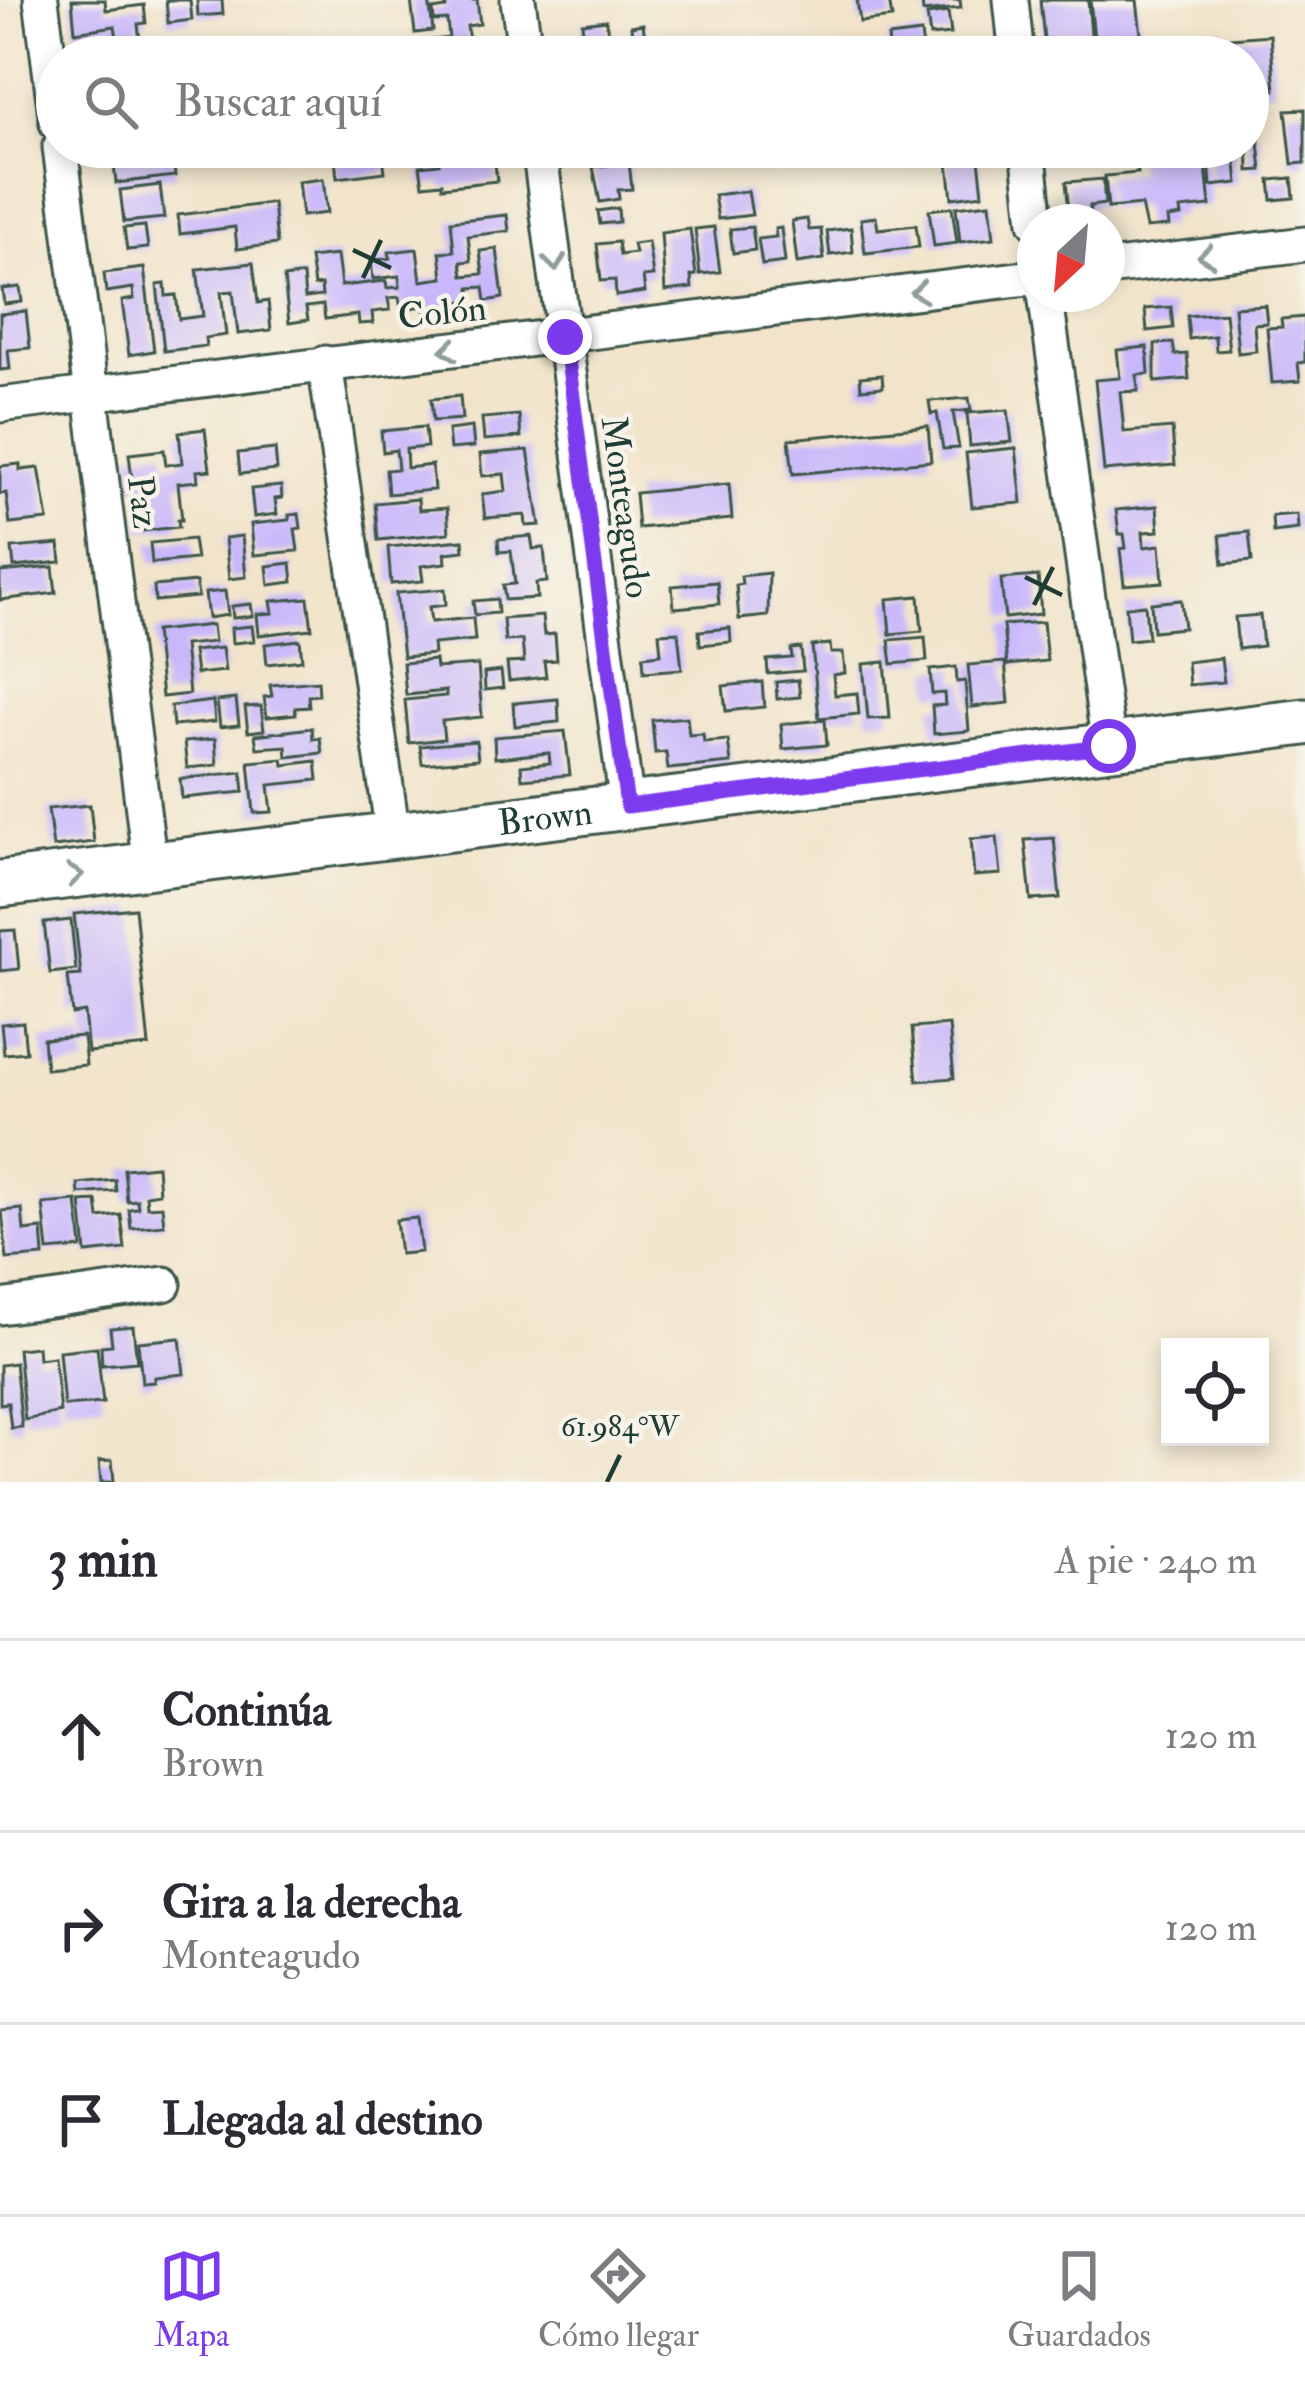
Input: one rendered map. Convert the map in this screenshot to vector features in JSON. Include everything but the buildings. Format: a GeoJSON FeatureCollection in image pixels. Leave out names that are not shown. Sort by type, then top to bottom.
{"type":"FeatureCollection","features":[{"type":"Feature","properties":{"kind":"street"},"geometry":{"type":"LineString","coordinates":[[41,0],[46,36]]}},
{"type":"Feature","properties":{"kind":"street"},"geometry":{"type":"LineString","coordinates":[[518,0],[523,36]]}},
{"type":"Feature","properties":{"kind":"street"},"geometry":{"type":"LineString","coordinates":[[1011,0],[1015,36]]}},
{"type":"Feature","properties":{"kind":"street","name":"Paz"},"geometry":{"type":"LineString","coordinates":[[63,168],[150,866]]}},
{"type":"Feature","properties":{"kind":"street","name":"Monteagudo"},"geometry":{"type":"LineString","coordinates":[[541,168],[627,806]]}},
{"type":"Feature","properties":{"kind":"street"},"geometry":{"type":"LineString","coordinates":[[1030,168],[1034,204]]}},
{"type":"Feature","properties":{"kind":"street"},"geometry":{"type":"LineString","coordinates":[[1125,266],[1305,244]]}},
{"type":"Feature","properties":{"kind":"street","name":"Colón"},"geometry":{"type":"LineString","coordinates":[[0,405],[1017,279]]}},
{"type":"Feature","properties":{"kind":"street"},"geometry":{"type":"LineString","coordinates":[[1048,312],[1109,746]]}},
{"type":"Feature","properties":{"kind":"street"},"geometry":{"type":"LineString","coordinates":[[325,363],[393,835]]}},
{"type":"Feature","properties":{"kind":"street","name":"Brown"},"geometry":{"type":"LineString","coordinates":[[0,884],[1305,722]]}},
{"type":"Feature","properties":{"kind":"street"},"geometry":{"type":"LineString","coordinates":[[0,1307],[164,1284]]}},
{"type":"Feature","properties":{"kind":"route"},"geometry":{"type":"LineString","coordinates":[[565,337],[627,806],[1109,746]]}}]}
